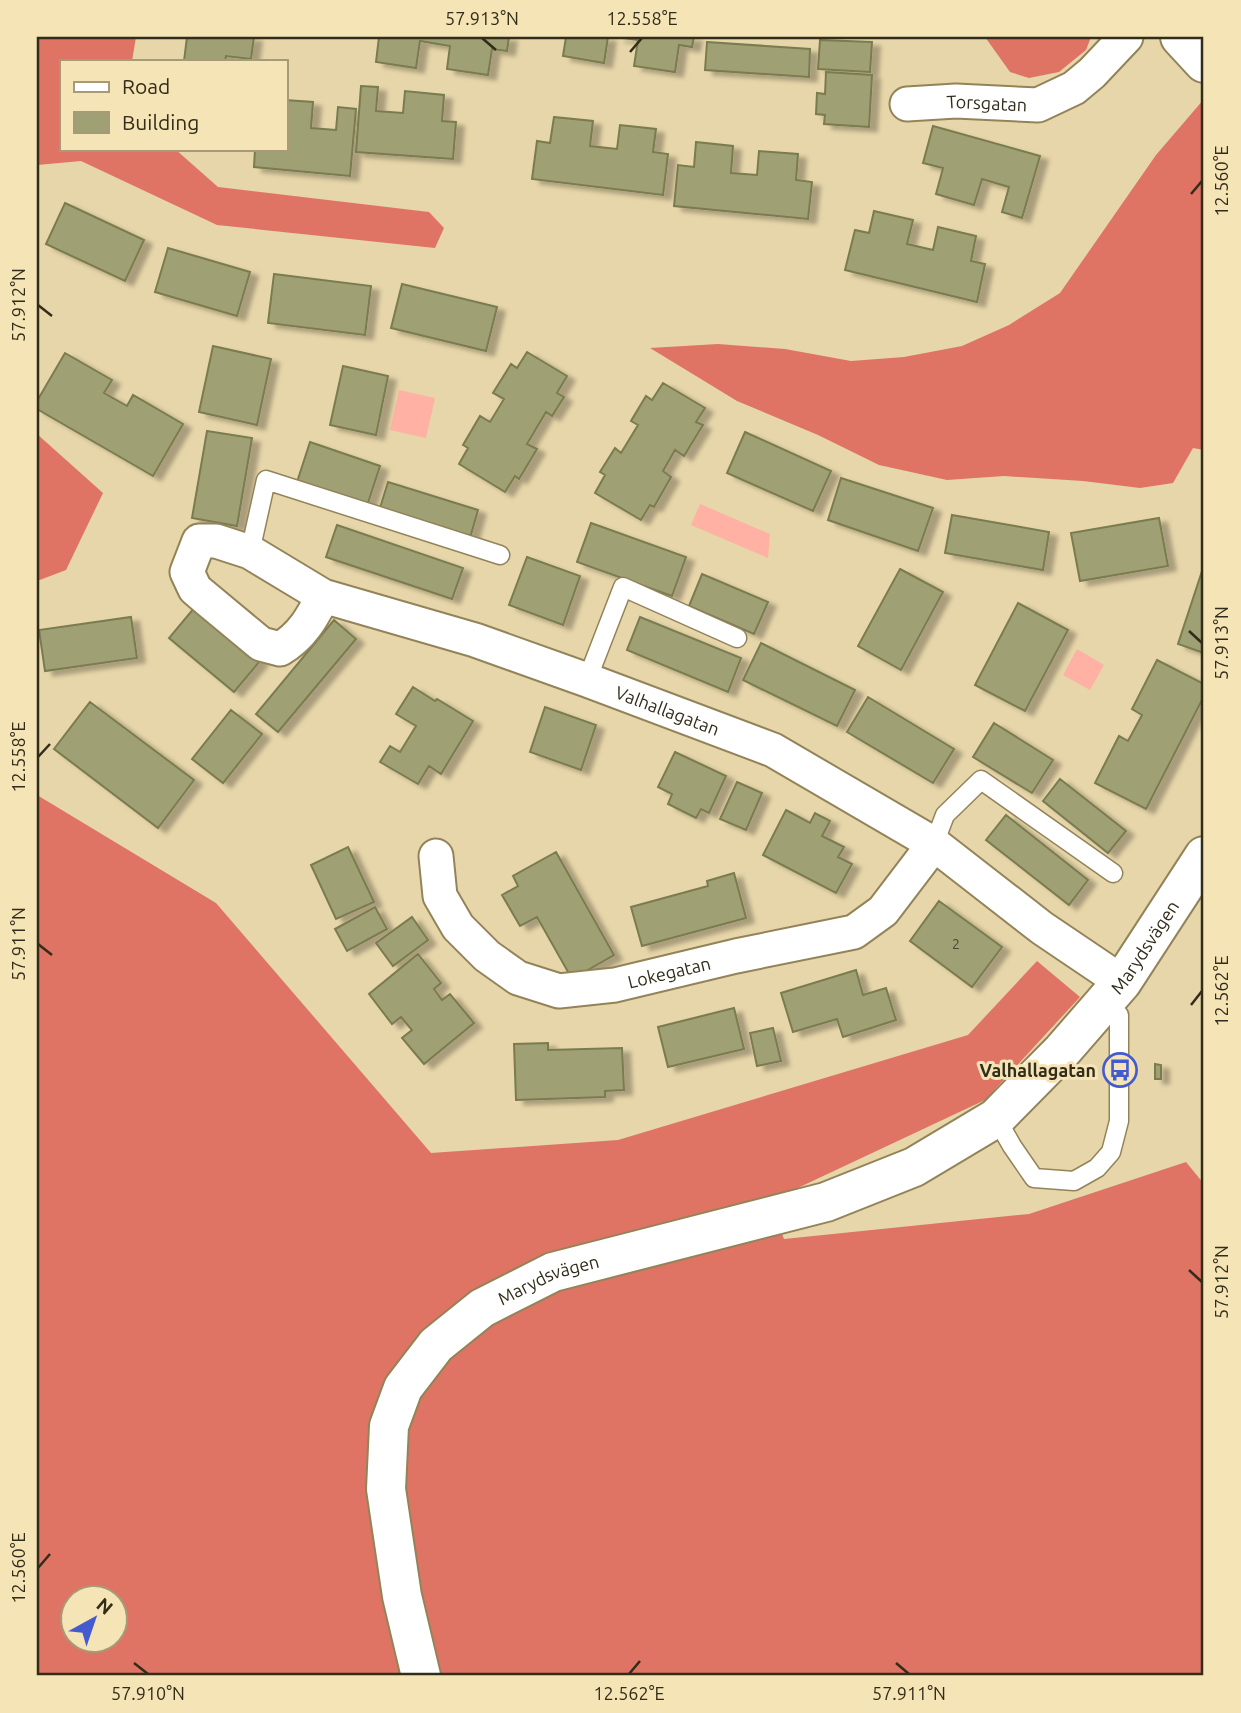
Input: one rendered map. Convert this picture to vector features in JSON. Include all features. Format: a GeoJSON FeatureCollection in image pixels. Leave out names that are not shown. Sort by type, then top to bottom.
{"type":"FeatureCollection","features":[{"type":"Feature","properties":{"kind":"street","name":"Torsgatan"},"geometry":{"type":"LineString","coordinates":[[907,104],[956,101],[1038,105],[1074,88],[1126,37]]}},
{"type":"Feature","properties":{"kind":"street"},"geometry":{"type":"LineString","coordinates":[[1180,37],[1204,63]]}},
{"type":"Feature","properties":{"kind":"street","name":"Valhallagatan"},"geometry":{"type":"LineString","coordinates":[[323,596],[312,618],[293,641],[280,649],[261,643],[195,589],[187,572],[198,541],[216,541],[250,552],[323,596],[475,640],[773,750],[934,844],[1042,928],[1113,992]]}},
{"type":"Feature","properties":{"kind":"street","name":"Lokegatan"},"geometry":{"type":"LineString","coordinates":[[436,856],[440,896],[458,928],[488,956],[518,978],[558,991],[615,985],[736,956],[854,932],[883,911],[934,844]]}},
{"type":"Feature","properties":{"kind":"street","name":"Marydsvägen"},"geometry":{"type":"LineString","coordinates":[[421,1676],[402,1596],[386,1489],[388,1426],[403,1388],[436,1345],[482,1308],[554,1272],[826,1202],[914,1167],[996,1118],[1062,1051],[1113,992],[1204,856]]}},
{"type":"Feature","properties":{"kind":"lane"},"geometry":{"type":"LineString","coordinates":[[250,552],[267,480],[500,555]]}},
{"type":"Feature","properties":{"kind":"lane"},"geometry":{"type":"LineString","coordinates":[[587,680],[623,587],[737,638]]}},
{"type":"Feature","properties":{"kind":"lane"},"geometry":{"type":"LineString","coordinates":[[934,844],[945,815],[981,780],[1113,873]]}},
{"type":"Feature","properties":{"kind":"lane","name":"Marydsvägen"},"geometry":{"type":"LineString","coordinates":[[996,1118],[1034,1178],[1074,1181],[1097,1168],[1111,1152],[1119,1121],[1119,1015],[1113,992]]}},
{"type":"Feature","properties":{"kind":"shaded area"},"geometry":{"type":"Polygon","coordinates":[[[37,37],[136,37],[132,60],[60,60],[60,150],[176,150],[218,187],[429,212],[444,228],[435,248],[217,225],[81,161],[37,165],[37,37]]]}},
{"type":"Feature","properties":{"kind":"shaded area"},"geometry":{"type":"Polygon","coordinates":[[[985,37],[1091,37],[1086,50],[1059,72],[1029,78],[1010,72],[985,37]]]}},
{"type":"Feature","properties":{"kind":"shaded area"},"geometry":{"type":"Polygon","coordinates":[[[1204,99],[1204,450],[1193,448],[1173,483],[1140,488],[1004,476],[947,480],[879,465],[818,435],[737,401],[650,348],[718,344],[785,349],[851,361],[904,357],[962,346],[1009,325],[1060,293],[1156,155],[1204,99]]]}},
{"type":"Feature","properties":{"kind":"shaded area"},"geometry":{"type":"Polygon","coordinates":[[[399,390],[435,398],[426,438],[390,430],[399,390]]]}},
{"type":"Feature","properties":{"kind":"shaded area"},"geometry":{"type":"Polygon","coordinates":[[[37,434],[103,493],[66,570],[37,581],[37,434]]]}},
{"type":"Feature","properties":{"kind":"shaded area"},"geometry":{"type":"Polygon","coordinates":[[[700,504],[770,534],[768,558],[691,525],[700,504]]]}},
{"type":"Feature","properties":{"kind":"shaded area"},"geometry":{"type":"Polygon","coordinates":[[[1077,649],[1104,665],[1090,690],[1063,675],[1077,649]]]}},
{"type":"Feature","properties":{"kind":"shaded area"},"geometry":{"type":"Polygon","coordinates":[[[37,795],[216,903],[431,1153],[618,1140],[968,1035],[1037,961],[1080,997],[985,1100],[770,1201],[784,1239],[1029,1214],[1186,1162],[1204,1184],[1204,1676],[37,1676],[37,795]]]}},
{"type":"Feature","properties":{"kind":"building"},"geometry":{"type":"Polygon","coordinates":[[[187,37],[254,37],[251,59],[226,56],[225,60],[184,60],[187,37]]]}},
{"type":"Feature","properties":{"kind":"building"},"geometry":{"type":"Polygon","coordinates":[[[379,37],[509,37],[507,51],[492,49],[488,75],[447,69],[450,46],[420,41],[416,68],[376,62],[379,37]]]}},
{"type":"Feature","properties":{"kind":"building"},"geometry":{"type":"Polygon","coordinates":[[[566,37],[608,37],[604,63],[563,56],[566,37]]]}},
{"type":"Feature","properties":{"kind":"building"},"geometry":{"type":"Polygon","coordinates":[[[616,37],[694,37],[692,47],[679,45],[675,72],[634,66],[638,40],[616,37]]]}},
{"type":"Feature","properties":{"kind":"building"},"geometry":{"type":"Polygon","coordinates":[[[820,40],[872,42],[870,72],[818,69],[820,40]]]}},
{"type":"Feature","properties":{"kind":"building"},"geometry":{"type":"Polygon","coordinates":[[[707,42],[810,49],[809,77],[705,70],[707,42]]]}},
{"type":"Feature","properties":{"kind":"building"},"geometry":{"type":"Polygon","coordinates":[[[826,72],[872,75],[869,127],[824,124],[825,115],[816,114],[817,93],[825,94],[826,72]]]}},
{"type":"Feature","properties":{"kind":"building"},"geometry":{"type":"Polygon","coordinates":[[[361,86],[378,87],[376,111],[403,113],[405,91],[444,95],[442,121],[456,122],[453,159],[356,152],[361,86]]]}},
{"type":"Feature","properties":{"kind":"building"},"geometry":{"type":"Polygon","coordinates":[[[287,100],[313,102],[311,128],[336,130],[338,107],[356,109],[350,176],[254,167],[255,150],[287,150],[287,100]]]}},
{"type":"Feature","properties":{"kind":"building"},"geometry":{"type":"Polygon","coordinates":[[[554,117],[593,121],[590,146],[617,149],[620,125],[656,129],[653,152],[668,154],[663,195],[532,179],[537,141],[550,143],[554,117]]]}},
{"type":"Feature","properties":{"kind":"building"},"geometry":{"type":"Polygon","coordinates":[[[933,126],[1040,156],[1022,218],[1002,212],[1009,187],[982,179],[974,205],[936,194],[943,168],[923,163],[933,126]]]}},
{"type":"Feature","properties":{"kind":"building"},"geometry":{"type":"Polygon","coordinates":[[[696,142],[733,146],[731,173],[757,175],[759,151],[798,154],[796,180],[812,182],[808,219],[674,206],[678,165],[694,167],[696,142]]]}},
{"type":"Feature","properties":{"kind":"building"},"geometry":{"type":"Polygon","coordinates":[[[65,203],[144,240],[125,281],[46,244],[65,203]]]}},
{"type":"Feature","properties":{"kind":"building"},"geometry":{"type":"Polygon","coordinates":[[[874,211],[913,220],[907,244],[933,250],[938,227],[976,236],[971,261],[985,264],[977,302],[845,270],[855,230],[869,233],[874,211]]]}},
{"type":"Feature","properties":{"kind":"building"},"geometry":{"type":"Polygon","coordinates":[[[168,248],[250,272],[237,316],[155,292],[168,248]]]}},
{"type":"Feature","properties":{"kind":"building"},"geometry":{"type":"Polygon","coordinates":[[[274,274],[371,286],[365,335],[268,323],[274,274]]]}},
{"type":"Feature","properties":{"kind":"building"},"geometry":{"type":"Polygon","coordinates":[[[402,284],[497,307],[486,351],[391,328],[402,284]]]}},
{"type":"Feature","properties":{"kind":"building"},"geometry":{"type":"Polygon","coordinates":[[[213,346],[271,359],[257,425],[199,412],[213,346]]]}},
{"type":"Feature","properties":{"kind":"building"},"geometry":{"type":"Polygon","coordinates":[[[527,352],[567,376],[557,393],[564,397],[552,416],[546,412],[527,444],[537,449],[519,479],[515,476],[505,492],[459,464],[468,448],[463,445],[480,416],[490,422],[504,399],[493,393],[511,364],[517,368],[527,352]]]}},
{"type":"Feature","properties":{"kind":"building"},"geometry":{"type":"Polygon","coordinates":[[[65,353],[112,380],[104,393],[127,406],[133,395],[183,424],[153,476],[37,409],[37,401],[65,353]]]}},
{"type":"Feature","properties":{"kind":"building"},"geometry":{"type":"Polygon","coordinates":[[[343,366],[388,376],[376,435],[330,425],[343,366]]]}},
{"type":"Feature","properties":{"kind":"building"},"geometry":{"type":"Polygon","coordinates":[[[663,383],[705,408],[696,422],[703,425],[684,456],[675,450],[663,471],[671,477],[654,507],[650,505],[641,520],[595,493],[605,475],[600,472],[615,448],[621,453],[638,425],[631,421],[646,396],[652,400],[663,383]]]}},
{"type":"Feature","properties":{"kind":"building"},"geometry":{"type":"Polygon","coordinates":[[[207,431],[252,438],[237,526],[192,518],[207,431]]]}},
{"type":"Feature","properties":{"kind":"building"},"geometry":{"type":"Polygon","coordinates":[[[745,432],[831,471],[813,511],[727,473],[745,432]]]}},
{"type":"Feature","properties":{"kind":"building"},"geometry":{"type":"Polygon","coordinates":[[[310,442],[380,466],[366,509],[296,485],[310,442]]]}},
{"type":"Feature","properties":{"kind":"building"},"geometry":{"type":"Polygon","coordinates":[[[841,478],[933,508],[918,551],[828,520],[841,478]]]}},
{"type":"Feature","properties":{"kind":"building"},"geometry":{"type":"Polygon","coordinates":[[[388,482],[478,510],[470,538],[379,511],[388,482]]]}},
{"type":"Feature","properties":{"kind":"building"},"geometry":{"type":"Polygon","coordinates":[[[952,515],[1049,532],[1043,570],[945,553],[952,515]]]}},
{"type":"Feature","properties":{"kind":"building"},"geometry":{"type":"Polygon","coordinates":[[[1159,518],[1168,566],[1080,581],[1071,533],[1159,518]]]}},
{"type":"Feature","properties":{"kind":"building"},"geometry":{"type":"Polygon","coordinates":[[[591,523],[686,557],[672,596],[577,562],[591,523]]]}},
{"type":"Feature","properties":{"kind":"building"},"geometry":{"type":"Polygon","coordinates":[[[337,525],[463,568],[452,599],[326,557],[337,525]]]}},
{"type":"Feature","properties":{"kind":"building"},"geometry":{"type":"Polygon","coordinates":[[[527,557],[580,576],[563,625],[509,605],[527,557]]]}},
{"type":"Feature","properties":{"kind":"building"},"geometry":{"type":"Polygon","coordinates":[[[1204,565],[1204,653],[1178,644],[1204,565]]]}},
{"type":"Feature","properties":{"kind":"building"},"geometry":{"type":"Polygon","coordinates":[[[900,569],[943,592],[901,670],[858,646],[900,569]]]}},
{"type":"Feature","properties":{"kind":"building"},"geometry":{"type":"Polygon","coordinates":[[[702,574],[768,602],[754,634],[689,606],[702,574]]]}},
{"type":"Feature","properties":{"kind":"building"},"geometry":{"type":"Polygon","coordinates":[[[1018,603],[1068,630],[1025,711],[975,685],[1018,603]]]}},
{"type":"Feature","properties":{"kind":"building"},"geometry":{"type":"Polygon","coordinates":[[[195,607],[260,661],[234,692],[169,638],[195,607]]]}},
{"type":"Feature","properties":{"kind":"building"},"geometry":{"type":"Polygon","coordinates":[[[131,617],[137,658],[45,671],[39,630],[131,617]]]}},
{"type":"Feature","properties":{"kind":"building"},"geometry":{"type":"Polygon","coordinates":[[[640,617],[741,658],[728,692],[627,650],[640,617]]]}},
{"type":"Feature","properties":{"kind":"building"},"geometry":{"type":"Polygon","coordinates":[[[334,620],[356,639],[278,732],[256,714],[334,620]]]}},
{"type":"Feature","properties":{"kind":"building"},"geometry":{"type":"Polygon","coordinates":[[[761,643],[855,690],[837,726],[743,680],[761,643]]]}},
{"type":"Feature","properties":{"kind":"building"},"geometry":{"type":"Polygon","coordinates":[[[1157,660],[1204,684],[1204,696],[1146,809],[1095,783],[1119,736],[1128,741],[1142,715],[1132,709],[1157,660]]]}},
{"type":"Feature","properties":{"kind":"building"},"geometry":{"type":"Polygon","coordinates":[[[413,687],[473,721],[441,774],[429,766],[418,784],[380,762],[390,746],[400,752],[416,726],[396,714],[413,687]]]}},
{"type":"Feature","properties":{"kind":"building"},"geometry":{"type":"Polygon","coordinates":[[[868,697],[954,749],[933,783],[847,732],[868,697]]]}},
{"type":"Feature","properties":{"kind":"building"},"geometry":{"type":"Polygon","coordinates":[[[90,702],[194,780],[158,828],[54,749],[90,702]]]}},
{"type":"Feature","properties":{"kind":"building"},"geometry":{"type":"Polygon","coordinates":[[[545,707],[596,725],[581,770],[530,752],[545,707]]]}},
{"type":"Feature","properties":{"kind":"building"},"geometry":{"type":"Polygon","coordinates":[[[231,710],[262,734],[223,783],[192,759],[231,710]]]}},
{"type":"Feature","properties":{"kind":"building"},"geometry":{"type":"Polygon","coordinates":[[[994,723],[1053,760],[1032,793],[973,757],[994,723]]]}},
{"type":"Feature","properties":{"kind":"building"},"geometry":{"type":"Polygon","coordinates":[[[675,752],[726,776],[709,813],[701,809],[696,818],[668,804],[672,794],[658,787],[675,752]]]}},
{"type":"Feature","properties":{"kind":"building"},"geometry":{"type":"Polygon","coordinates":[[[1060,779],[1126,831],[1108,853],[1043,801],[1060,779]]]}},
{"type":"Feature","properties":{"kind":"building"},"geometry":{"type":"Polygon","coordinates":[[[737,782],[762,793],[746,830],[720,819],[737,782]]]}},
{"type":"Feature","properties":{"kind":"building"},"geometry":{"type":"Polygon","coordinates":[[[786,810],[810,823],[815,813],[830,821],[822,836],[844,847],[838,857],[852,864],[836,893],[763,855],[786,810]]]}},
{"type":"Feature","properties":{"kind":"building"},"geometry":{"type":"Polygon","coordinates":[[[1006,815],[1088,880],[1069,905],[986,840],[1006,815]]]}},
{"type":"Feature","properties":{"kind":"building"},"geometry":{"type":"Polygon","coordinates":[[[348,847],[374,902],[336,919],[311,865],[348,847]]]}},
{"type":"Feature","properties":{"kind":"building"},"geometry":{"type":"Polygon","coordinates":[[[556,852],[614,955],[572,979],[537,917],[520,926],[502,895],[518,886],[513,876],[556,852]]]}},
{"type":"Feature","properties":{"kind":"building"},"geometry":{"type":"Polygon","coordinates":[[[734,873],[746,918],[642,946],[631,907],[708,886],[707,881],[734,873]]]}},
{"type":"Feature","properties":{"kind":"building"},"geometry":{"type":"Polygon","coordinates":[[[939,901],[1002,947],[972,987],[910,941],[939,901]]]}},
{"type":"Feature","properties":{"kind":"building"},"geometry":{"type":"Polygon","coordinates":[[[375,907],[387,929],[347,951],[335,929],[375,907]]]}},
{"type":"Feature","properties":{"kind":"building"},"geometry":{"type":"Polygon","coordinates":[[[412,917],[428,940],[393,966],[376,943],[412,917]]]}},
{"type":"Feature","properties":{"kind":"building"},"geometry":{"type":"Polygon","coordinates":[[[418,954],[441,983],[434,989],[442,1000],[450,994],[474,1023],[424,1064],[402,1038],[412,1030],[401,1017],[392,1024],[369,994],[418,954]]]}},
{"type":"Feature","properties":{"kind":"building"},"geometry":{"type":"Polygon","coordinates":[[[856,970],[863,995],[886,988],[896,1020],[843,1037],[837,1019],[793,1032],[781,993],[856,970]]]}},
{"type":"Feature","properties":{"kind":"building"},"geometry":{"type":"Polygon","coordinates":[[[734,1008],[744,1049],[668,1067],[658,1027],[734,1008]]]}},
{"type":"Feature","properties":{"kind":"building"},"geometry":{"type":"Polygon","coordinates":[[[773,1028],[781,1061],[757,1066],[750,1033],[773,1028]]]}},
{"type":"Feature","properties":{"kind":"building"},"geometry":{"type":"Polygon","coordinates":[[[548,1043],[548,1050],[622,1048],[624,1090],[605,1091],[605,1097],[516,1100],[514,1044],[548,1043]]]}},
{"type":"Feature","properties":{"kind":"building"},"geometry":{"type":"Polygon","coordinates":[[[1155,1064],[1161,1065],[1161,1079],[1155,1079],[1155,1064]]]}},
{"type":"Feature","properties":{"kind":"place","name":"Valhallagatan"},"geometry":{"type":"Point","coordinates":[1120,1070]}}]}
